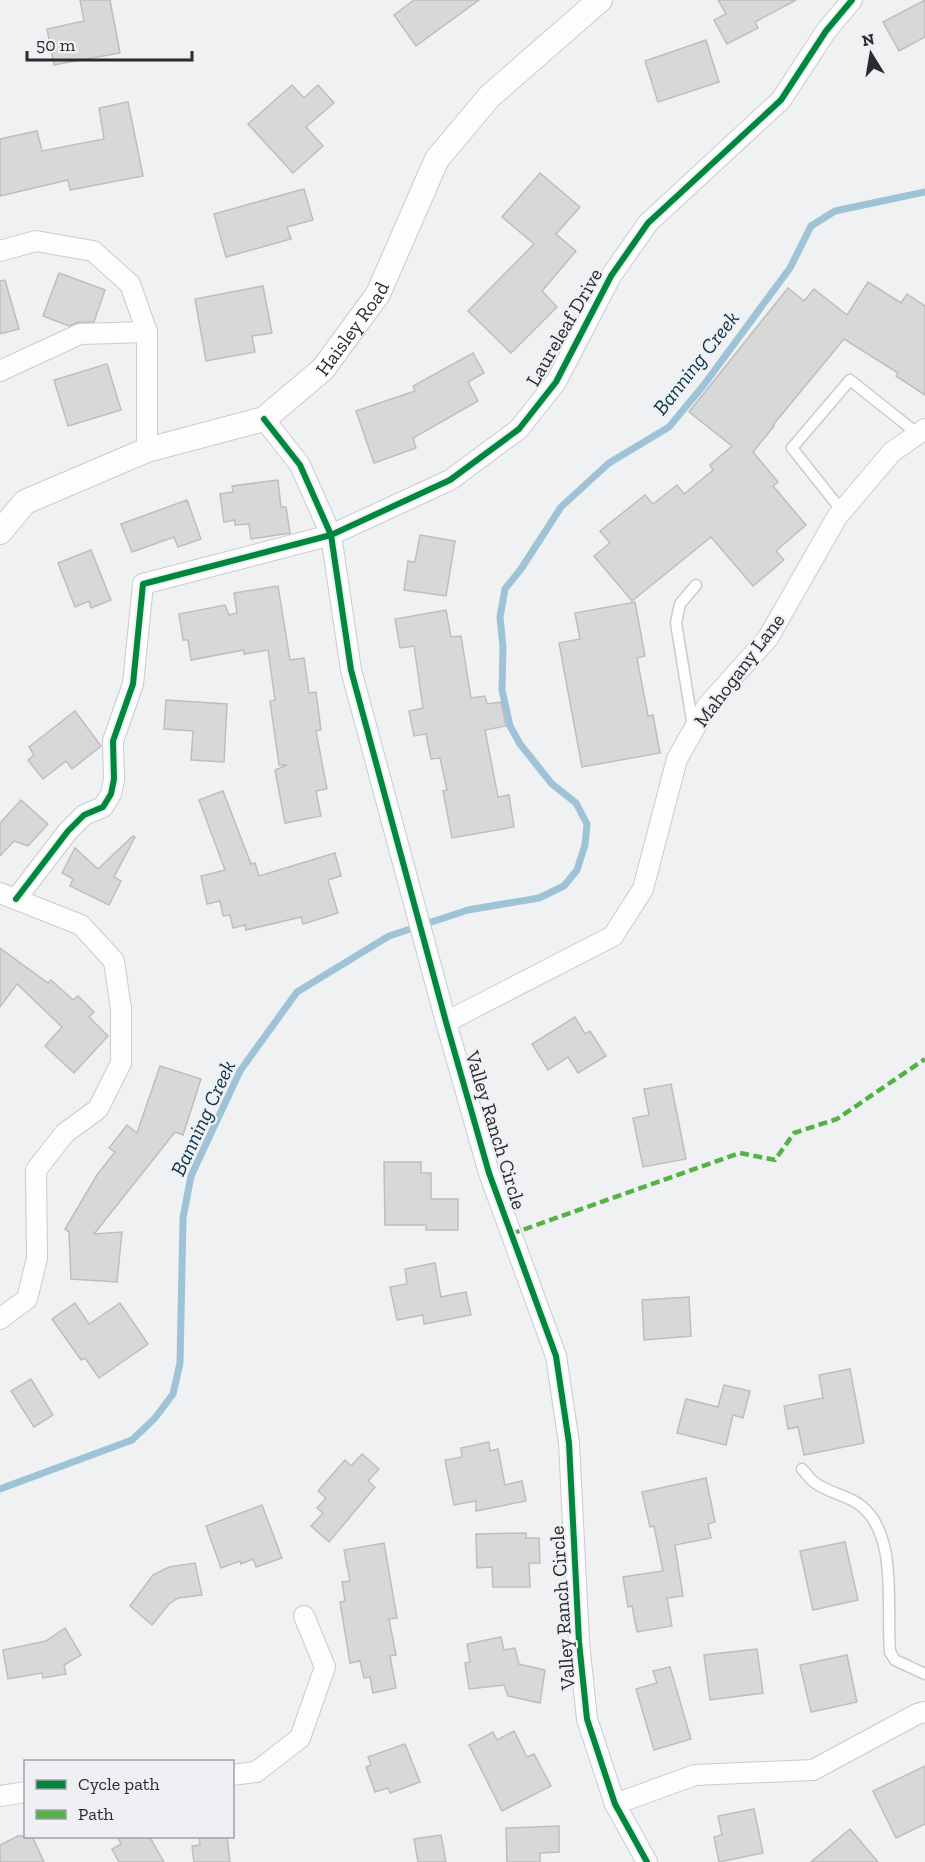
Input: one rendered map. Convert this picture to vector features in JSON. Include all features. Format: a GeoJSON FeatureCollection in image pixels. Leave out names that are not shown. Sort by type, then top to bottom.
{"type":"FeatureCollection","features":[{"type":"Feature","properties":{"kind":"street","name":"Haisley Road"},"geometry":{"type":"LineString","coordinates":[[0,532],[25,502],[147,450],[264,419],[323,369],[378,294],[437,159],[490,96],[600,0]]}},
{"type":"Feature","properties":{"kind":"street","name":"Laureleaf Drive"},"geometry":{"type":"LineString","coordinates":[[8,896],[84,814],[103,807],[111,794],[114,779],[113,741],[133,684],[143,584],[331,535],[450,480],[519,429],[556,382],[611,276],[648,223],[781,100],[826,32],[852,0]]}},
{"type":"Feature","properties":{"kind":"street"},"geometry":{"type":"LineString","coordinates":[[0,251],[36,241],[93,251],[130,284],[147,332],[147,450]]}},
{"type":"Feature","properties":{"kind":"street"},"geometry":{"type":"LineString","coordinates":[[0,371],[80,334],[147,332]]}},
{"type":"Feature","properties":{"kind":"street","name":"Valley Ranch Circle"},"geometry":{"type":"LineString","coordinates":[[264,419],[300,465],[331,535],[351,670],[446,1022],[489,1173],[556,1356],[569,1443],[579,1642],[587,1719],[615,1804],[647,1862]]}},
{"type":"Feature","properties":{"kind":"street","name":"Mahogany Lane"},"geometry":{"type":"LineString","coordinates":[[446,1022],[613,936],[643,889],[677,759],[707,706],[768,638],[843,511],[892,452],[922,431]]}},
{"type":"Feature","properties":{"kind":"street"},"geometry":{"type":"LineString","coordinates":[[0,1319],[27,1299],[37,1257],[36,1170],[65,1133],[98,1109],[121,1063],[121,1009],[114,960],[81,925],[8,896]]}},
{"type":"Feature","properties":{"kind":"street"},"geometry":{"type":"LineString","coordinates":[[234,1775],[256,1772],[300,1738],[325,1667],[304,1616]]}},
{"type":"Feature","properties":{"kind":"street"},"geometry":{"type":"LineString","coordinates":[[615,1804],[695,1775],[813,1770],[917,1714],[925,1712]]}},
{"type":"Feature","properties":{"kind":"street"},"geometry":{"type":"LineString","coordinates":[[0,1796],[24,1792]]}},
{"type":"Feature","properties":{"kind":"lane"},"geometry":{"type":"LineString","coordinates":[[843,511],[792,448],[850,380],[922,431]]}},
{"type":"Feature","properties":{"kind":"lane"},"geometry":{"type":"LineString","coordinates":[[694,730],[676,623],[680,604],[696,585]]}},
{"type":"Feature","properties":{"kind":"lane"},"geometry":{"type":"LineString","coordinates":[[802,1469],[814,1482],[859,1504],[870,1514],[881,1533],[886,1552],[890,1652],[895,1660],[925,1674]]}},
{"type":"Feature","properties":{"kind":"building"},"geometry":{"type":"Polygon","coordinates":[[[80,0],[110,0],[120,53],[54,65],[47,29],[84,21],[80,0]]]}},
{"type":"Feature","properties":{"kind":"building"},"geometry":{"type":"Polygon","coordinates":[[[414,0],[479,0],[416,46],[394,15],[414,0]]]}},
{"type":"Feature","properties":{"kind":"building"},"geometry":{"type":"Polygon","coordinates":[[[718,0],[796,0],[755,22],[758,28],[727,44],[714,20],[726,14],[718,0]]]}},
{"type":"Feature","properties":{"kind":"building"},"geometry":{"type":"Polygon","coordinates":[[[925,0],[925,37],[899,51],[883,22],[925,0]]]}},
{"type":"Feature","properties":{"kind":"building"},"geometry":{"type":"Polygon","coordinates":[[[706,40],[719,82],[658,102],[645,61],[706,40]]]}},
{"type":"Feature","properties":{"kind":"building"},"geometry":{"type":"Polygon","coordinates":[[[292,85],[304,98],[318,85],[334,103],[306,127],[323,146],[293,173],[248,124],[292,85]]]}},
{"type":"Feature","properties":{"kind":"building"},"geometry":{"type":"Polygon","coordinates":[[[128,102],[143,176],[70,190],[68,180],[0,196],[0,139],[37,131],[42,151],[104,139],[99,108],[128,102]]]}},
{"type":"Feature","properties":{"kind":"building"},"geometry":{"type":"Polygon","coordinates":[[[540,173],[580,207],[556,234],[576,251],[542,291],[557,307],[511,353],[468,311],[534,244],[502,217],[540,173]]]}},
{"type":"Feature","properties":{"kind":"building"},"geometry":{"type":"Polygon","coordinates":[[[304,189],[313,220],[287,227],[291,239],[226,257],[214,214],[304,189]]]}},
{"type":"Feature","properties":{"kind":"building"},"geometry":{"type":"Polygon","coordinates":[[[59,273],[105,290],[94,322],[79,322],[69,326],[43,316],[59,273]]]}},
{"type":"Feature","properties":{"kind":"building"},"geometry":{"type":"Polygon","coordinates":[[[5,280],[19,329],[0,334],[0,281],[5,280]]]}},
{"type":"Feature","properties":{"kind":"building"},"geometry":{"type":"Polygon","coordinates":[[[868,282],[901,303],[907,294],[925,306],[925,395],[896,376],[898,373],[844,339],[753,452],[778,482],[773,486],[806,525],[776,551],[784,560],[753,586],[711,537],[632,601],[594,556],[610,543],[600,531],[645,495],[653,504],[677,485],[684,494],[713,470],[710,465],[732,446],[689,412],[788,288],[804,301],[814,289],[847,315],[868,282]]]}},
{"type":"Feature","properties":{"kind":"building"},"geometry":{"type":"Polygon","coordinates":[[[263,286],[272,333],[252,336],[255,352],[206,361],[195,299],[263,286]]]}},
{"type":"Feature","properties":{"kind":"building"},"geometry":{"type":"Polygon","coordinates":[[[473,353],[484,373],[468,382],[478,401],[413,438],[416,448],[374,463],[356,411],[415,391],[413,386],[473,353]]]}},
{"type":"Feature","properties":{"kind":"building"},"geometry":{"type":"Polygon","coordinates":[[[107,364],[121,410],[68,426],[54,380],[107,364]]]}},
{"type":"Feature","properties":{"kind":"building"},"geometry":{"type":"Polygon","coordinates":[[[278,480],[281,507],[286,507],[290,533],[251,539],[249,524],[235,525],[235,520],[224,522],[220,494],[233,492],[232,486],[278,480]]]}},
{"type":"Feature","properties":{"kind":"building"},"geometry":{"type":"Polygon","coordinates":[[[187,500],[201,539],[178,547],[174,537],[132,552],[121,524],[187,500]]]}},
{"type":"Feature","properties":{"kind":"building"},"geometry":{"type":"Polygon","coordinates":[[[420,535],[455,541],[446,596],[404,590],[408,561],[415,562],[420,535]]]}},
{"type":"Feature","properties":{"kind":"building"},"geometry":{"type":"Polygon","coordinates":[[[91,550],[111,600],[91,608],[89,601],[75,607],[58,563],[91,550]]]}},
{"type":"Feature","properties":{"kind":"building"},"geometry":{"type":"Polygon","coordinates":[[[278,586],[290,660],[304,658],[309,693],[316,692],[321,730],[316,731],[327,789],[316,791],[321,816],[285,823],[275,770],[287,765],[279,765],[270,701],[275,700],[268,650],[244,654],[244,650],[191,660],[188,640],[183,640],[179,614],[225,605],[229,615],[237,613],[234,593],[278,586]]]}},
{"type":"Feature","properties":{"kind":"building"},"geometry":{"type":"Polygon","coordinates":[[[635,602],[645,656],[637,658],[648,716],[653,715],[660,753],[582,767],[559,643],[580,639],[575,613],[635,602]]]}},
{"type":"Feature","properties":{"kind":"building"},"geometry":{"type":"Polygon","coordinates":[[[446,610],[451,637],[461,636],[471,698],[485,696],[487,704],[501,702],[506,726],[485,730],[498,797],[509,795],[514,827],[452,838],[443,791],[447,790],[440,758],[431,759],[426,734],[414,736],[409,711],[423,708],[414,646],[400,648],[395,619],[446,610]]]}},
{"type":"Feature","properties":{"kind":"building"},"geometry":{"type":"Polygon","coordinates":[[[166,700],[227,704],[224,762],[191,760],[193,731],[164,729],[166,700]]]}},
{"type":"Feature","properties":{"kind":"building"},"geometry":{"type":"Polygon","coordinates":[[[75,711],[101,746],[72,769],[66,761],[43,779],[28,760],[34,755],[29,747],[75,711]]]}},
{"type":"Feature","properties":{"kind":"building"},"geometry":{"type":"Polygon","coordinates":[[[223,791],[251,864],[255,863],[259,876],[335,853],[341,876],[328,880],[338,913],[303,924],[301,917],[246,930],[245,925],[233,928],[230,915],[223,916],[220,901],[207,904],[201,876],[225,870],[199,800],[223,791]]]}},
{"type":"Feature","properties":{"kind":"building"},"geometry":{"type":"Polygon","coordinates":[[[21,800],[48,824],[28,846],[14,841],[0,856],[0,823],[21,800]]]}},
{"type":"Feature","properties":{"kind":"building"},"geometry":{"type":"Polygon","coordinates":[[[133,836],[135,837],[114,877],[121,881],[109,905],[70,886],[73,879],[62,873],[75,848],[98,869],[133,836]]]}},
{"type":"Feature","properties":{"kind":"building"},"geometry":{"type":"Polygon","coordinates":[[[0,948],[48,983],[51,980],[73,1000],[78,996],[94,1012],[89,1017],[108,1036],[74,1073],[45,1046],[62,1027],[17,984],[0,1007],[0,948]]]}},
{"type":"Feature","properties":{"kind":"building"},"geometry":{"type":"Polygon","coordinates":[[[575,1017],[585,1034],[590,1031],[606,1056],[578,1073],[568,1057],[548,1070],[532,1044],[575,1017]]]}},
{"type":"Feature","properties":{"kind":"building"},"geometry":{"type":"Polygon","coordinates":[[[160,1066],[201,1079],[183,1135],[175,1132],[94,1234],[122,1232],[117,1282],[71,1279],[69,1232],[65,1229],[97,1175],[115,1152],[109,1148],[127,1125],[137,1133],[160,1066]]]}},
{"type":"Feature","properties":{"kind":"building"},"geometry":{"type":"Polygon","coordinates":[[[671,1084],[686,1159],[643,1167],[633,1118],[649,1115],[644,1089],[671,1084]]]}},
{"type":"Feature","properties":{"kind":"building"},"geometry":{"type":"Polygon","coordinates":[[[384,1162],[421,1162],[421,1173],[431,1173],[431,1199],[458,1199],[458,1230],[426,1230],[426,1225],[385,1225],[384,1162]]]}},
{"type":"Feature","properties":{"kind":"building"},"geometry":{"type":"Polygon","coordinates":[[[435,1263],[441,1297],[466,1292],[471,1315],[424,1324],[423,1315],[397,1320],[390,1287],[407,1284],[405,1269],[435,1263]]]}},
{"type":"Feature","properties":{"kind":"building"},"geometry":{"type":"Polygon","coordinates":[[[689,1297],[691,1336],[644,1340],[642,1300],[689,1297]]]}},
{"type":"Feature","properties":{"kind":"building"},"geometry":{"type":"Polygon","coordinates":[[[75,1303],[89,1324],[120,1303],[148,1344],[99,1378],[85,1358],[81,1360],[52,1319],[75,1303]]]}},
{"type":"Feature","properties":{"kind":"building"},"geometry":{"type":"Polygon","coordinates":[[[850,1369],[864,1443],[804,1455],[798,1427],[788,1429],[784,1406],[823,1398],[819,1375],[850,1369]]]}},
{"type":"Feature","properties":{"kind":"building"},"geometry":{"type":"Polygon","coordinates":[[[31,1379],[53,1415],[34,1427],[11,1391],[31,1379]]]}},
{"type":"Feature","properties":{"kind":"building"},"geometry":{"type":"Polygon","coordinates":[[[724,1385],[750,1391],[743,1418],[733,1415],[726,1445],[677,1433],[686,1399],[718,1407],[724,1385]]]}},
{"type":"Feature","properties":{"kind":"building"},"geometry":{"type":"Polygon","coordinates":[[[489,1442],[490,1451],[498,1449],[505,1485],[522,1481],[526,1501],[476,1511],[476,1501],[454,1505],[445,1460],[462,1457],[461,1448],[489,1442]]]}},
{"type":"Feature","properties":{"kind":"building"},"geometry":{"type":"Polygon","coordinates":[[[362,1454],[379,1469],[368,1481],[375,1487],[329,1542],[311,1526],[323,1513],[317,1508],[326,1498],[318,1491],[345,1460],[351,1466],[362,1454]]]}},
{"type":"Feature","properties":{"kind":"building"},"geometry":{"type":"Polygon","coordinates":[[[706,1478],[715,1522],[708,1524],[711,1538],[675,1545],[683,1596],[667,1598],[672,1626],[637,1632],[632,1606],[628,1607],[623,1577],[663,1571],[654,1526],[650,1527],[642,1492],[706,1478]]]}},
{"type":"Feature","properties":{"kind":"building"},"geometry":{"type":"Polygon","coordinates":[[[262,1505],[282,1558],[256,1567],[253,1559],[221,1568],[206,1526],[262,1505]]]}},
{"type":"Feature","properties":{"kind":"building"},"geometry":{"type":"Polygon","coordinates":[[[526,1533],[526,1538],[539,1538],[540,1563],[529,1563],[530,1587],[493,1587],[492,1567],[477,1568],[476,1534],[526,1533]]]}},
{"type":"Feature","properties":{"kind":"building"},"geometry":{"type":"Polygon","coordinates":[[[845,1542],[858,1600],[813,1610],[800,1551],[845,1542]]]}},
{"type":"Feature","properties":{"kind":"building"},"geometry":{"type":"Polygon","coordinates":[[[384,1543],[397,1618],[389,1619],[396,1655],[390,1656],[396,1688],[373,1693],[370,1677],[364,1678],[360,1661],[350,1663],[340,1602],[345,1601],[342,1582],[350,1581],[344,1550],[384,1543]]]}},
{"type":"Feature","properties":{"kind":"building"},"geometry":{"type":"Polygon","coordinates":[[[195,1563],[202,1595],[178,1598],[169,1604],[152,1625],[130,1606],[153,1575],[169,1567],[195,1563]]]}},
{"type":"Feature","properties":{"kind":"building"},"geometry":{"type":"Polygon","coordinates":[[[65,1628],[81,1655],[64,1665],[66,1674],[43,1678],[42,1673],[8,1679],[3,1650],[46,1641],[65,1628]]]}},
{"type":"Feature","properties":{"kind":"building"},"geometry":{"type":"Polygon","coordinates":[[[501,1637],[504,1650],[515,1648],[519,1664],[545,1670],[540,1703],[508,1696],[504,1685],[469,1689],[465,1663],[470,1662],[467,1644],[501,1637]]]}},
{"type":"Feature","properties":{"kind":"building"},"geometry":{"type":"Polygon","coordinates":[[[757,1649],[763,1693],[710,1700],[704,1655],[757,1649]]]}},
{"type":"Feature","properties":{"kind":"building"},"geometry":{"type":"Polygon","coordinates":[[[847,1655],[857,1702],[811,1712],[800,1665],[847,1655]]]}},
{"type":"Feature","properties":{"kind":"building"},"geometry":{"type":"Polygon","coordinates":[[[670,1667],[691,1739],[654,1750],[636,1689],[657,1683],[653,1671],[670,1667]]]}},
{"type":"Feature","properties":{"kind":"building"},"geometry":{"type":"Polygon","coordinates":[[[514,1731],[527,1757],[534,1754],[551,1786],[502,1811],[469,1745],[493,1732],[497,1740],[514,1731]]]}},
{"type":"Feature","properties":{"kind":"building"},"geometry":{"type":"Polygon","coordinates":[[[405,1744],[420,1782],[390,1793],[388,1788],[375,1792],[366,1767],[371,1765],[368,1757],[405,1744]]]}},
{"type":"Feature","properties":{"kind":"building"},"geometry":{"type":"Polygon","coordinates":[[[925,1766],[925,1824],[896,1838],[873,1791],[925,1766]]]}},
{"type":"Feature","properties":{"kind":"building"},"geometry":{"type":"Polygon","coordinates":[[[754,1809],[763,1853],[719,1862],[714,1837],[722,1835],[718,1816],[754,1809]]]}},
{"type":"Feature","properties":{"kind":"building"},"geometry":{"type":"Polygon","coordinates":[[[559,1826],[559,1852],[540,1853],[540,1862],[507,1862],[506,1828],[559,1826]]]}},
{"type":"Feature","properties":{"kind":"building"},"geometry":{"type":"Polygon","coordinates":[[[850,1829],[878,1862],[811,1862],[850,1829]]]}},
{"type":"Feature","properties":{"kind":"building"},"geometry":{"type":"Polygon","coordinates":[[[441,1835],[446,1862],[418,1862],[414,1839],[441,1835]]]}},
{"type":"Feature","properties":{"kind":"building"},"geometry":{"type":"Polygon","coordinates":[[[18,1836],[33,1838],[44,1862],[0,1862],[0,1845],[18,1836]]]}},
{"type":"Feature","properties":{"kind":"building"},"geometry":{"type":"Polygon","coordinates":[[[118,1838],[150,1838],[164,1862],[119,1862],[112,1849],[121,1844],[118,1838]]]}},
{"type":"Feature","properties":{"kind":"building"},"geometry":{"type":"Polygon","coordinates":[[[199,1838],[227,1838],[230,1862],[194,1862],[192,1846],[200,1845],[199,1838]]]}},
{"type":"Feature","properties":{"kind":"waterway","name":"Banning Creek"},"geometry":{"type":"LineString","coordinates":[[0,1489],[132,1440],[155,1418],[173,1394],[180,1363],[183,1218],[191,1176],[240,1071],[297,992],[389,936],[468,910],[539,898],[564,886],[577,870],[585,845],[587,824],[576,803],[552,784],[520,744],[510,726],[502,690],[503,647],[500,617],[505,589],[521,569],[561,507],[609,463],[669,427],[703,386],[790,268],[811,226],[835,211],[925,192]]}},
{"type":"Feature","properties":{"kind":"marked path"},"geometry":{"type":"LineString","coordinates":[[511,1234],[740,1153],[775,1160],[794,1133],[837,1119],[925,1059]]}},
{"type":"Feature","properties":{"kind":"cycle path"},"geometry":{"type":"LineString","coordinates":[[16,899],[68,831],[84,815],[103,807],[111,794],[114,779],[113,741],[133,684],[143,584],[331,535],[450,480],[519,429],[556,382],[611,276],[648,223],[781,100],[826,31],[852,0]]}},
{"type":"Feature","properties":{"kind":"cycle path"},"geometry":{"type":"LineString","coordinates":[[264,419],[300,465],[331,535],[351,670],[446,1022],[489,1173],[556,1356],[569,1443],[579,1642],[587,1719],[615,1804],[647,1862]]}}]}
